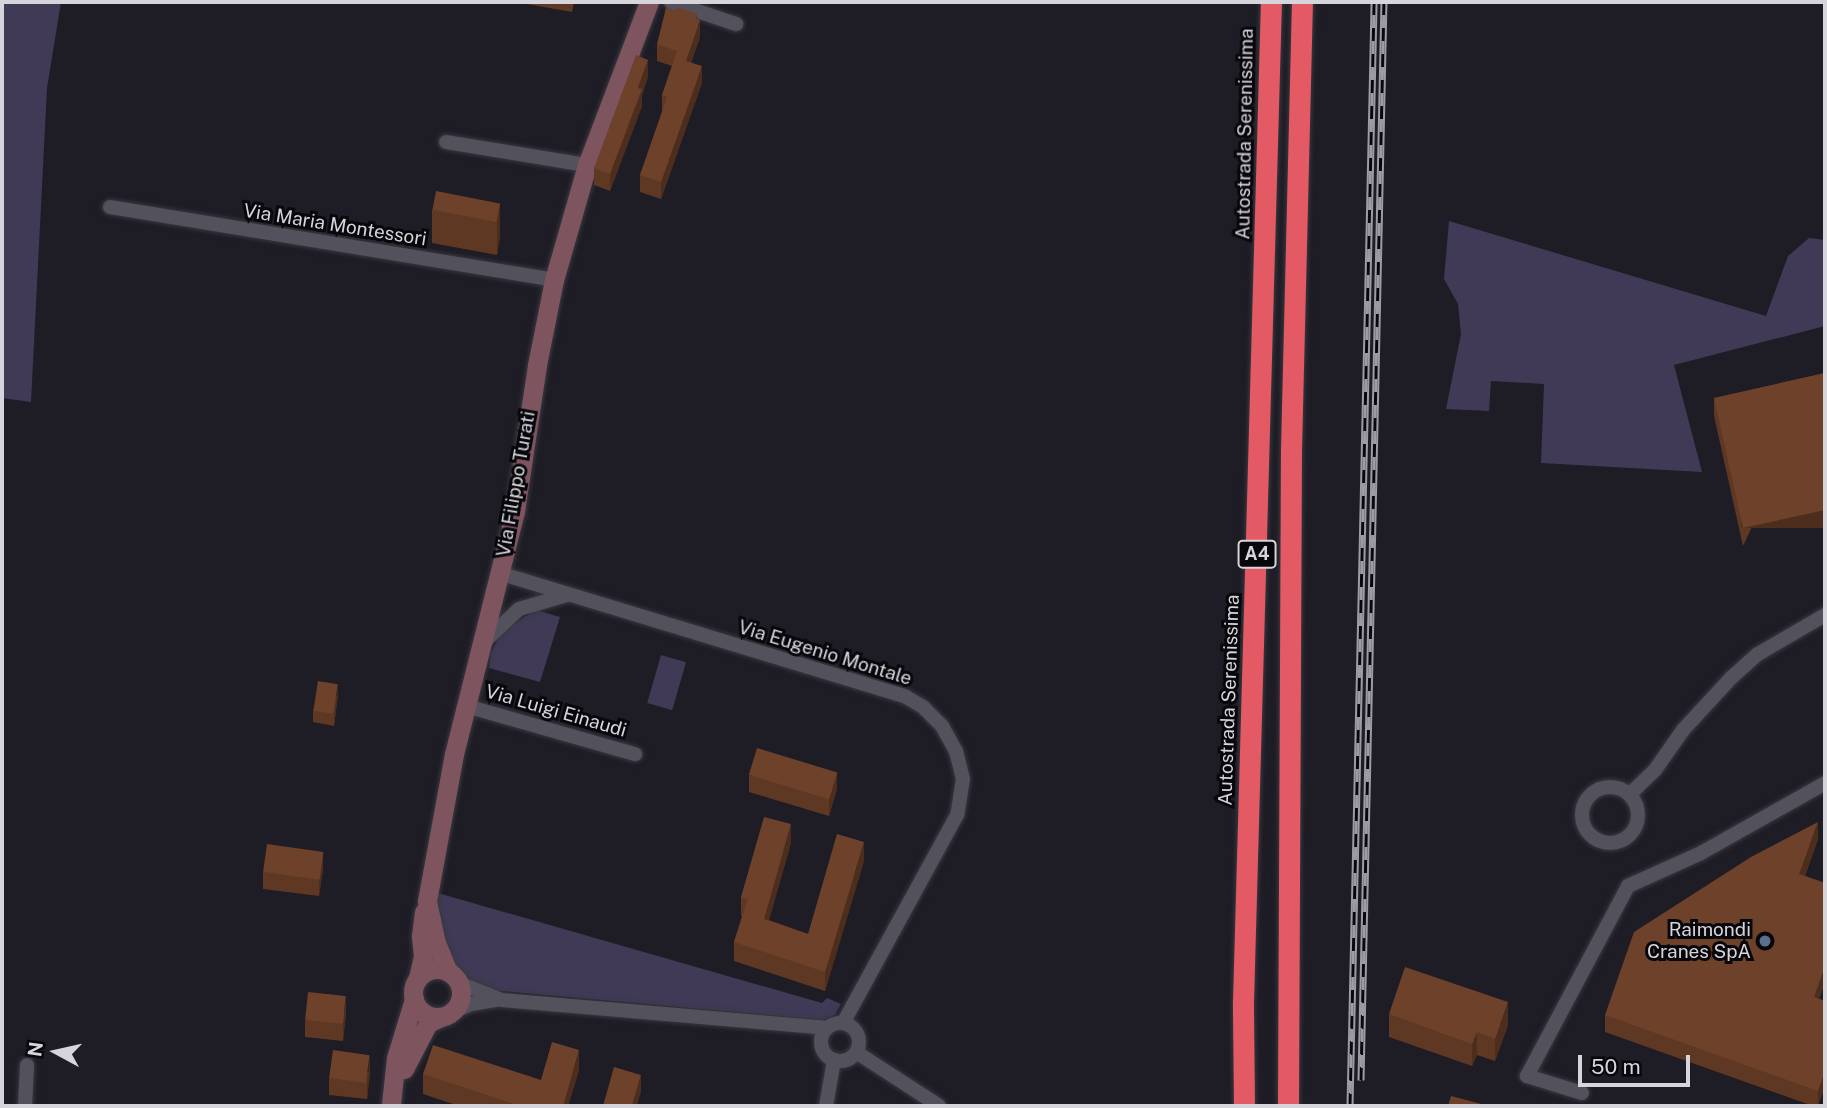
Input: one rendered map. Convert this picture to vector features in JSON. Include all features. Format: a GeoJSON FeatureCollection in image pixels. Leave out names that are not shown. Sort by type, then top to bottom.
{"type":"FeatureCollection","features":[{"type":"Feature","properties":{"kind":"highway","name":"Autostrada Serenissima"},"geometry":{"type":"LineString","coordinates":[[1244,1106],[1243,1002],[1271,2]]}},
{"type":"Feature","properties":{"kind":"highway","name":"A4"},"geometry":{"type":"LineString","coordinates":[[1288,1106],[1291,450],[1303,2]]}},
{"type":"Feature","properties":{"kind":"street","name":"Via Filippo Turati"},"geometry":{"type":"LineString","coordinates":[[453,977],[436,943],[427,901],[451,766],[515,511],[537,365],[554,280],[587,165],[649,2]]}},
{"type":"Feature","properties":{"kind":"street"},"geometry":{"type":"LineString","coordinates":[[671,2],[736,24]]}},
{"type":"Feature","properties":{"kind":"street"},"geometry":{"type":"LineString","coordinates":[[446,142],[587,165]]}},
{"type":"Feature","properties":{"kind":"street","name":"Via Maria Montessori"},"geometry":{"type":"LineString","coordinates":[[110,207],[554,280]]}},
{"type":"Feature","properties":{"kind":"street","name":"Via Eugenio Montale"},"geometry":{"type":"LineString","coordinates":[[499,573],[906,697],[934,716],[950,738],[963,779],[957,815],[843,1023]]}},
{"type":"Feature","properties":{"kind":"street","name":"Via Eugenio Montale"},"geometry":{"type":"LineString","coordinates":[[482,644],[519,609],[544,600],[572,595]]}},
{"type":"Feature","properties":{"kind":"street"},"geometry":{"type":"LineString","coordinates":[[1630,794],[1655,770],[1683,730],[1731,678],[1758,654],[1825,615]]}},
{"type":"Feature","properties":{"kind":"street","name":"Via Luigi Einaudi"},"geometry":{"type":"LineString","coordinates":[[466,706],[635,754]]}},
{"type":"Feature","properties":{"kind":"street"},"geometry":{"type":"LineString","coordinates":[[1582,1093],[1527,1076],[1628,886],[1701,853],[1825,783]]}},
{"type":"Feature","properties":{"kind":"street"},"geometry":{"type":"LineString","coordinates":[[1613,786],[1630,794],[1639,811],[1636,829],[1630,836],[1614,844],[1604,843],[1589,834],[1581,817],[1587,798],[1594,791],[1613,786]]}},
{"type":"Feature","properties":{"kind":"street"},"geometry":{"type":"LineString","coordinates":[[391,1105],[396,1058],[414,999],[414,987],[423,956],[421,926],[427,901]]}},
{"type":"Feature","properties":{"kind":"street"},"geometry":{"type":"LineString","coordinates":[[418,978],[432,970],[502,1000]]}},
{"type":"Feature","properties":{"kind":"street"},"geometry":{"type":"LineString","coordinates":[[446,1015],[461,996],[453,977]]}},
{"type":"Feature","properties":{"kind":"street"},"geometry":{"type":"LineString","coordinates":[[414,999],[421,1011],[446,1015]]}},
{"type":"Feature","properties":{"kind":"street"},"geometry":{"type":"LineString","coordinates":[[391,1105],[412,1051],[428,1023],[471,1004],[502,1000],[826,1028],[843,1023],[858,1034],[856,1052],[846,1060],[834,1060],[821,1046],[826,1028]]}},
{"type":"Feature","properties":{"kind":"street"},"geometry":{"type":"LineString","coordinates":[[856,1052],[939,1106]]}},
{"type":"Feature","properties":{"kind":"street"},"geometry":{"type":"LineString","coordinates":[[826,1106],[834,1060]]}},
{"type":"Feature","properties":{"kind":"street"},"geometry":{"type":"LineString","coordinates":[[25,1106],[27,1065]]}},
{"type":"Feature","properties":{"kind":"shaded area"},"geometry":{"type":"Polygon","coordinates":[[[2,2],[61,2],[47,88],[31,402],[2,398],[2,2]]]}},
{"type":"Feature","properties":{"kind":"shaded area"},"geometry":{"type":"Polygon","coordinates":[[[1449,221],[1766,316],[1788,256],[1809,238],[1825,240],[1825,326],[1674,365],[1702,472],[1541,463],[1544,384],[1491,381],[1489,411],[1446,409],[1461,334],[1458,304],[1444,279],[1449,221]]]}},
{"type":"Feature","properties":{"kind":"shaded area"},"geometry":{"type":"Polygon","coordinates":[[[536,610],[560,617],[540,682],[489,668],[491,653],[502,631],[536,610]]]}},
{"type":"Feature","properties":{"kind":"shaded area"},"geometry":{"type":"Polygon","coordinates":[[[661,655],[686,662],[672,710],[647,703],[661,655]]]}},
{"type":"Feature","properties":{"kind":"shaded area"},"geometry":{"type":"Polygon","coordinates":[[[438,893],[822,1003],[827,998],[841,1004],[835,1015],[823,1020],[490,990],[462,976],[444,950],[436,903],[438,893]]]}},
{"type":"Feature","properties":{"kind":"building"},"geometry":{"type":"Polygon","coordinates":[[[677,7],[697,14],[695,18],[700,20],[686,61],[702,66],[661,182],[640,175],[667,97],[662,95],[677,51],[657,44],[666,8],[676,11],[677,7]]]}},
{"type":"Feature","properties":{"kind":"building"},"geometry":{"type":"Polygon","coordinates":[[[636,55],[648,60],[638,88],[642,89],[610,174],[594,168],[636,55]]]}},
{"type":"Feature","properties":{"kind":"building"},"geometry":{"type":"Polygon","coordinates":[[[436,191],[500,203],[496,222],[432,210],[436,191]]]}},
{"type":"Feature","properties":{"kind":"building"},"geometry":{"type":"Polygon","coordinates":[[[1825,373],[1825,510],[1743,528],[1714,398],[1825,373]]]}},
{"type":"Feature","properties":{"kind":"building"},"geometry":{"type":"Polygon","coordinates":[[[318,681],[338,684],[333,714],[313,711],[318,681]]]}},
{"type":"Feature","properties":{"kind":"building"},"geometry":{"type":"Polygon","coordinates":[[[757,748],[837,773],[829,799],[749,775],[757,748]]]}},
{"type":"Feature","properties":{"kind":"building"},"geometry":{"type":"Polygon","coordinates":[[[764,817],[791,824],[764,919],[808,934],[837,834],[864,842],[825,972],[734,942],[748,899],[741,897],[764,817]]]}},
{"type":"Feature","properties":{"kind":"building"},"geometry":{"type":"Polygon","coordinates":[[[1818,822],[1799,874],[1825,883],[1825,966],[1814,997],[1825,1001],[1825,1070],[1818,1091],[1605,1015],[1634,932],[1751,857],[1818,822]]]}},
{"type":"Feature","properties":{"kind":"building"},"geometry":{"type":"Polygon","coordinates":[[[267,844],[323,852],[320,880],[263,872],[267,844]]]}},
{"type":"Feature","properties":{"kind":"building"},"geometry":{"type":"Polygon","coordinates":[[[1405,967],[1508,1002],[1495,1039],[1477,1032],[1472,1044],[1389,1014],[1405,967]]]}},
{"type":"Feature","properties":{"kind":"building"},"geometry":{"type":"Polygon","coordinates":[[[308,992],[346,996],[343,1024],[305,1020],[308,992]]]}},
{"type":"Feature","properties":{"kind":"building"},"geometry":{"type":"Polygon","coordinates":[[[552,1042],[579,1050],[563,1106],[520,1106],[423,1074],[433,1045],[541,1080],[552,1042]]]}},
{"type":"Feature","properties":{"kind":"building"},"geometry":{"type":"Polygon","coordinates":[[[333,1050],[370,1055],[366,1083],[329,1078],[333,1050]]]}},
{"type":"Feature","properties":{"kind":"building"},"geometry":{"type":"Polygon","coordinates":[[[614,1067],[641,1075],[632,1106],[603,1106],[614,1067]]]}},
{"type":"Feature","properties":{"kind":"building"},"geometry":{"type":"Polygon","coordinates":[[[1451,1096],[1489,1106],[1448,1106],[1451,1096]]]}},
{"type":"Feature","properties":{"kind":"railway"},"geometry":{"type":"LineString","coordinates":[[1350,1106],[1374,2]]}},
{"type":"Feature","properties":{"kind":"railway"},"geometry":{"type":"LineString","coordinates":[[1361,1080],[1384,2]]}},
{"type":"Feature","properties":{"kind":"place","name":"Raimondi Cranes SpA"},"geometry":{"type":"Point","coordinates":[1765,941]}}]}
